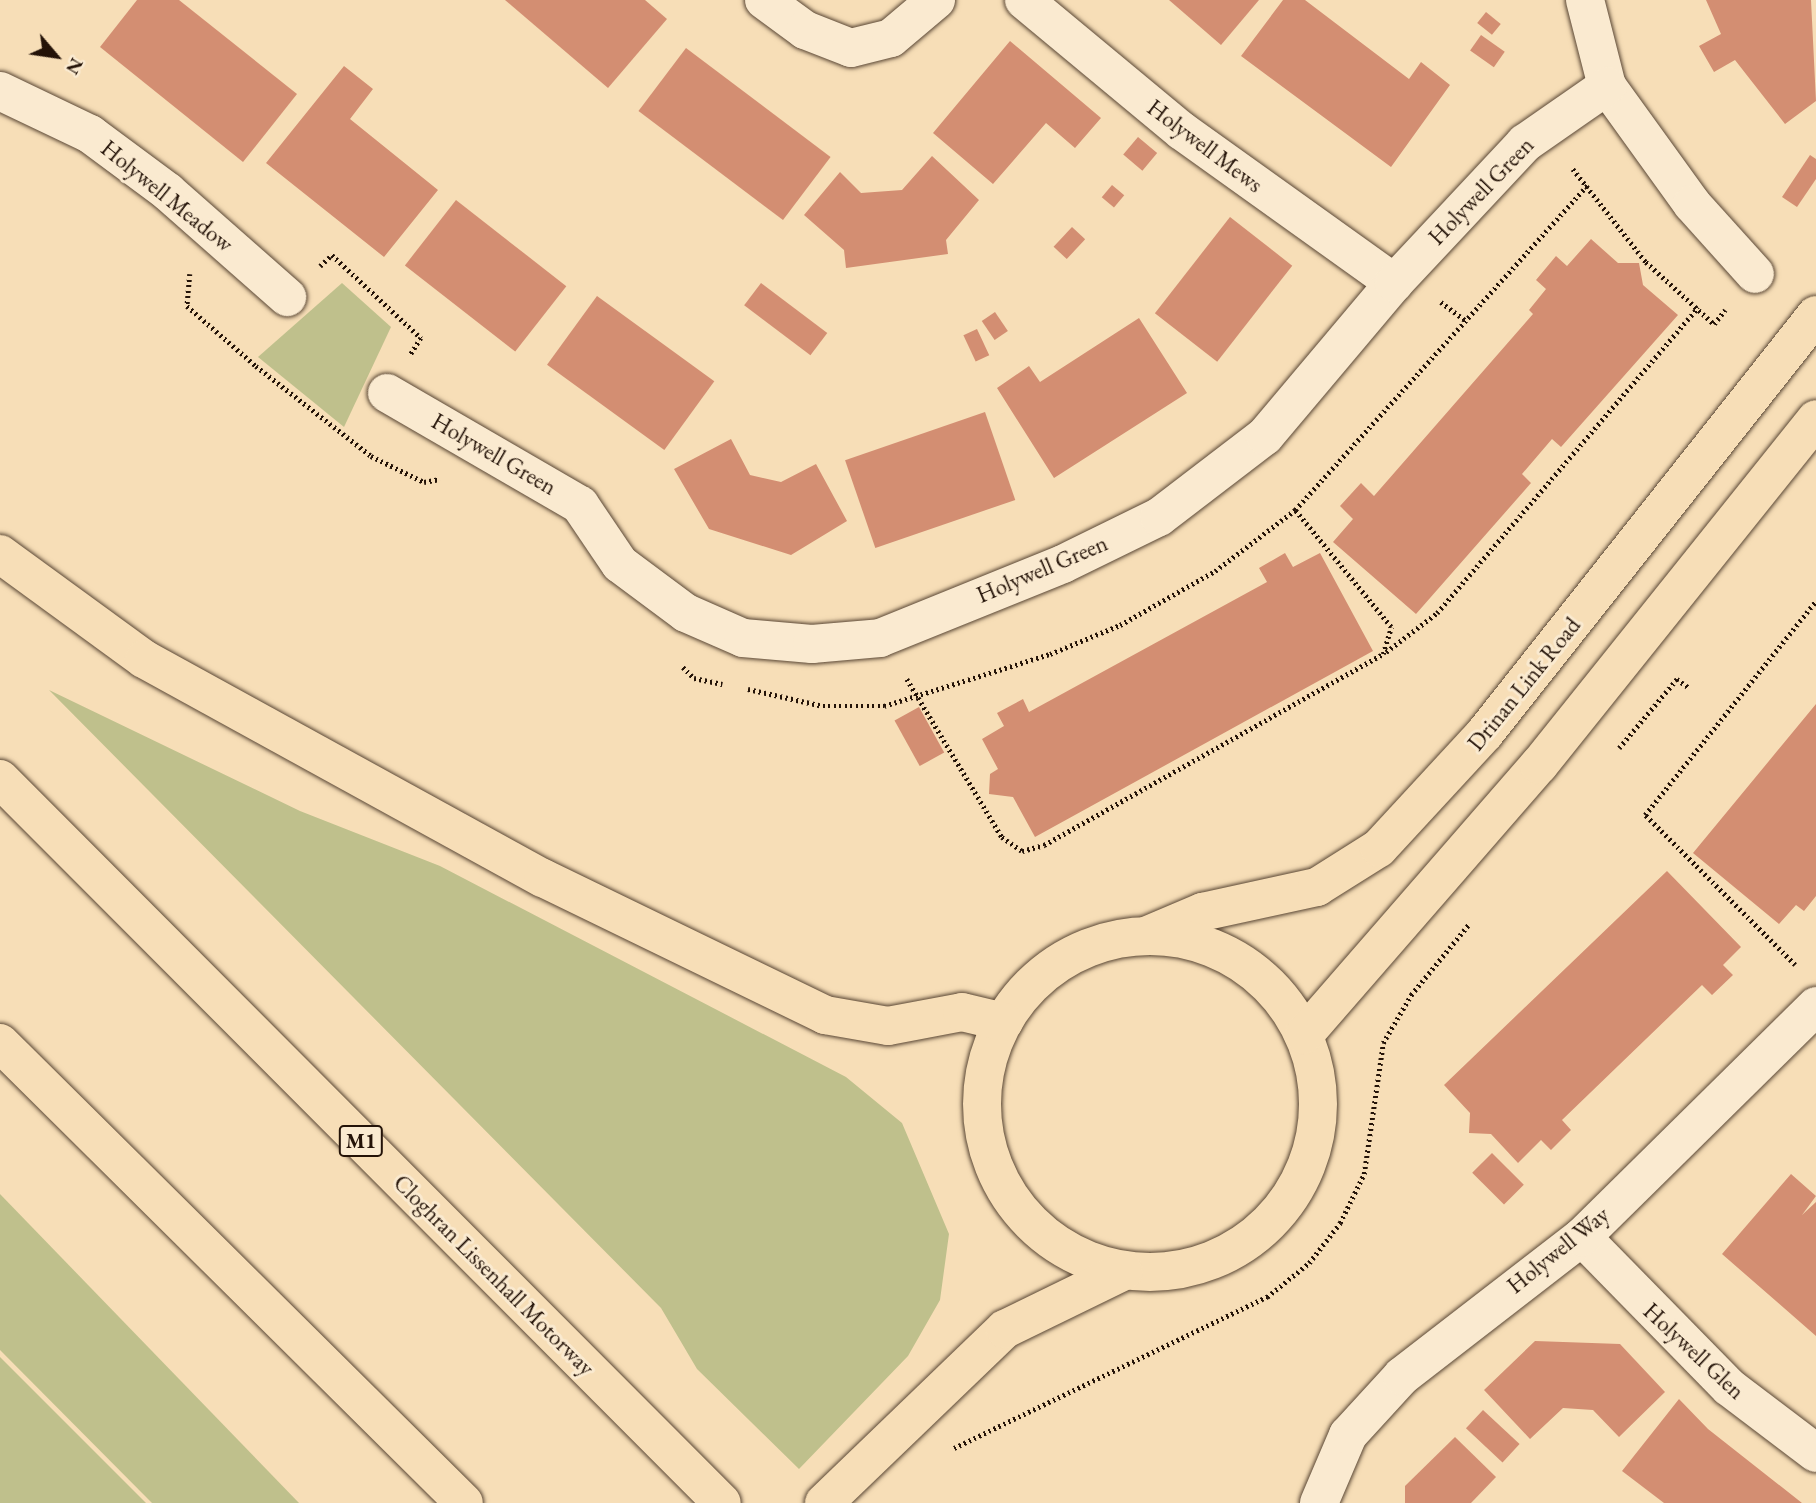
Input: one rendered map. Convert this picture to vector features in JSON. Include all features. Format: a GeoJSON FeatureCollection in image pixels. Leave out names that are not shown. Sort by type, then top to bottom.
{"type":"FeatureCollection","features":[{"type":"Feature","properties":{"kind":"main road","name":"Drinan Link Road"},"geometry":{"type":"LineString","coordinates":[[1146,936],[1202,912],[1317,887],[1379,848],[1494,722],[1816,315]]}},
{"type":"Feature","properties":{"kind":"main road"},"geometry":{"type":"LineString","coordinates":[[1304,1035],[1539,765],[1816,419]]}},
{"type":"Feature","properties":{"kind":"main road"},"geometry":{"type":"LineString","coordinates":[[0,554],[144,659],[543,878],[825,1015],[888,1026],[961,1013],[1004,1022]]}},
{"type":"Feature","properties":{"kind":"main road","name":"Cloghran Lissenhall Motorway"},"geometry":{"type":"LineString","coordinates":[[0,779],[722,1503]]}},
{"type":"Feature","properties":{"kind":"main road"},"geometry":{"type":"LineString","coordinates":[[1146,936],[1195,941],[1240,962],[1278,994],[1304,1035],[1318,1085],[1316,1137],[1298,1185],[1275,1216],[1225,1256],[1176,1271],[1124,1271],[1050,1240],[999,1178],[985,1140],[982,1099],[988,1059],[1004,1022],[1049,970],[1111,940],[1146,936]]}},
{"type":"Feature","properties":{"kind":"main road"},"geometry":{"type":"LineString","coordinates":[[0,1043],[464,1503]]}},
{"type":"Feature","properties":{"kind":"main road"},"geometry":{"type":"LineString","coordinates":[[824,1503],[880,1444],[1005,1328],[1124,1271]]}},
{"type":"Feature","properties":{"kind":"street"},"geometry":{"type":"LineString","coordinates":[[764,0],[805,30],[851,48],[891,38],[936,0]]}},
{"type":"Feature","properties":{"kind":"street","name":"Holywell Mews"},"geometry":{"type":"LineString","coordinates":[[1024,0],[1182,131],[1394,283]]}},
{"type":"Feature","properties":{"kind":"street"},"geometry":{"type":"LineString","coordinates":[[1585,0],[1606,86],[1692,204],[1755,274]]}},
{"type":"Feature","properties":{"kind":"street","name":"Holywell Green"},"geometry":{"type":"LineString","coordinates":[[387,393],[580,505],[620,564],[686,613],[743,638],[812,644],[880,638],[1063,564],[1159,517],[1265,436],[1394,283],[1525,143],[1606,86]]}},
{"type":"Feature","properties":{"kind":"street","name":"Holywell Meadow"},"geometry":{"type":"LineString","coordinates":[[0,90],[90,134],[194,215],[287,297]]}},
{"type":"Feature","properties":{"kind":"street","name":"Holywell Way"},"geometry":{"type":"LineString","coordinates":[[1319,1503],[1348,1435],[1402,1376],[1581,1237],[1811,991]]}},
{"type":"Feature","properties":{"kind":"street","name":"Holywell Glen"},"geometry":{"type":"LineString","coordinates":[[1581,1237],[1729,1387],[1816,1453]]}},
{"type":"Feature","properties":{"kind":"path"},"geometry":{"type":"LineString","coordinates":[[678,662],[694,678],[822,705],[884,706],[917,693],[1050,654],[1120,625],[1214,571],[1295,510],[1588,185],[1646,262],[1714,324],[1755,274]]}},
{"type":"Feature","properties":{"kind":"path"},"geometry":{"type":"LineString","coordinates":[[194,215],[177,228],[190,252],[187,306],[370,456],[425,482],[451,477]]}},
{"type":"Feature","properties":{"kind":"path"},"geometry":{"type":"LineString","coordinates":[[287,297],[331,256],[421,338],[387,393]]}},
{"type":"Feature","properties":{"kind":"path"},"geometry":{"type":"LineString","coordinates":[[880,638],[917,693],[1002,838],[1023,851],[1044,845],[1383,654],[1437,613],[1698,307]]}},
{"type":"Feature","properties":{"kind":"path"},"geometry":{"type":"LineString","coordinates":[[1295,510],[1391,627],[1383,654]]}},
{"type":"Feature","properties":{"kind":"path"},"geometry":{"type":"LineString","coordinates":[[1811,991],[1645,814],[1816,601]]}},
{"type":"Feature","properties":{"kind":"path"},"geometry":{"type":"LineString","coordinates":[[1614,753],[1677,679],[1688,687]]}},
{"type":"Feature","properties":{"kind":"path"},"geometry":{"type":"LineString","coordinates":[[946,1453],[980,1431],[1267,1297],[1309,1264],[1340,1223],[1364,1174],[1383,1043],[1411,995],[1479,912]]}},
{"type":"Feature","properties":{"kind":"green space"},"geometry":{"type":"Polygon","coordinates":[[[342,283],[391,327],[344,427],[258,357],[342,283]]]}},
{"type":"Feature","properties":{"kind":"green space"},"geometry":{"type":"Polygon","coordinates":[[[49,690],[300,811],[440,866],[846,1077],[902,1123],[949,1234],[940,1300],[908,1356],[799,1469],[697,1369],[661,1308],[49,690]]]}},
{"type":"Feature","properties":{"kind":"green space"},"geometry":{"type":"Polygon","coordinates":[[[0,1194],[299,1503],[152,1503],[0,1350],[0,1194]]]}},
{"type":"Feature","properties":{"kind":"green space"},"geometry":{"type":"Polygon","coordinates":[[[0,1357],[146,1503],[0,1503],[0,1357]]]}},
{"type":"Feature","properties":{"kind":"building"},"geometry":{"type":"Polygon","coordinates":[[[137,0],[179,0],[297,94],[243,162],[100,47],[137,0]]]}},
{"type":"Feature","properties":{"kind":"building"},"geometry":{"type":"Polygon","coordinates":[[[505,0],[645,0],[667,19],[608,88],[505,0]]]}},
{"type":"Feature","properties":{"kind":"building"},"geometry":{"type":"Polygon","coordinates":[[[1169,0],[1259,0],[1221,45],[1169,0]]]}},
{"type":"Feature","properties":{"kind":"building"},"geometry":{"type":"Polygon","coordinates":[[[1283,0],[1305,0],[1409,79],[1421,62],[1450,85],[1391,167],[1241,56],[1283,0]]]}},
{"type":"Feature","properties":{"kind":"building"},"geometry":{"type":"Polygon","coordinates":[[[1706,0],[1811,0],[1816,101],[1785,124],[1735,60],[1714,72],[1699,46],[1721,34],[1706,0]]]}},
{"type":"Feature","properties":{"kind":"building"},"geometry":{"type":"Polygon","coordinates":[[[1486,12],[1501,24],[1492,35],[1477,23],[1486,12]]]}},
{"type":"Feature","properties":{"kind":"building"},"geometry":{"type":"Polygon","coordinates":[[[1481,35],[1505,52],[1494,67],[1470,51],[1481,35]]]}},
{"type":"Feature","properties":{"kind":"building"},"geometry":{"type":"Polygon","coordinates":[[[1010,41],[1101,118],[1075,148],[1046,123],[993,184],[933,133],[1010,41]]]}},
{"type":"Feature","properties":{"kind":"building"},"geometry":{"type":"Polygon","coordinates":[[[686,48],[831,157],[783,220],[638,111],[686,48]]]}},
{"type":"Feature","properties":{"kind":"building"},"geometry":{"type":"Polygon","coordinates":[[[344,66],[373,89],[350,119],[438,190],[384,257],[266,163],[344,66]]]}},
{"type":"Feature","properties":{"kind":"building"},"geometry":{"type":"Polygon","coordinates":[[[1138,137],[1157,153],[1142,171],[1123,155],[1138,137]]]}},
{"type":"Feature","properties":{"kind":"building"},"geometry":{"type":"Polygon","coordinates":[[[1810,155],[1816,159],[1816,179],[1797,207],[1782,197],[1810,155]]]}},
{"type":"Feature","properties":{"kind":"building"},"geometry":{"type":"Polygon","coordinates":[[[932,156],[979,200],[946,240],[948,254],[846,268],[844,250],[804,215],[840,172],[861,193],[902,190],[932,156]]]}},
{"type":"Feature","properties":{"kind":"building"},"geometry":{"type":"Polygon","coordinates":[[[1112,185],[1124,195],[1114,208],[1102,197],[1112,185]]]}},
{"type":"Feature","properties":{"kind":"building"},"geometry":{"type":"Polygon","coordinates":[[[456,200],[566,286],[515,352],[405,265],[456,200]]]}},
{"type":"Feature","properties":{"kind":"building"},"geometry":{"type":"Polygon","coordinates":[[[1230,217],[1292,266],[1217,362],[1155,313],[1230,217]]]}},
{"type":"Feature","properties":{"kind":"building"},"geometry":{"type":"Polygon","coordinates":[[[1072,227],[1085,239],[1067,259],[1054,247],[1072,227]]]}},
{"type":"Feature","properties":{"kind":"building"},"geometry":{"type":"Polygon","coordinates":[[[1591,239],[1618,263],[1639,263],[1643,285],[1678,315],[1561,447],[1552,439],[1522,474],[1531,483],[1416,614],[1333,542],[1353,519],[1340,506],[1361,483],[1374,496],[1533,314],[1529,310],[1546,289],[1536,280],[1556,256],[1567,266],[1591,239]]]}},
{"type":"Feature","properties":{"kind":"building"},"geometry":{"type":"Polygon","coordinates":[[[761,283],[827,333],[810,355],[744,305],[761,283]]]}},
{"type":"Feature","properties":{"kind":"building"},"geometry":{"type":"Polygon","coordinates":[[[597,296],[714,381],[664,450],[547,365],[597,296]]]}},
{"type":"Feature","properties":{"kind":"building"},"geometry":{"type":"Polygon","coordinates":[[[995,312],[1008,331],[995,340],[982,321],[995,312]]]}},
{"type":"Feature","properties":{"kind":"building"},"geometry":{"type":"Polygon","coordinates":[[[1139,318],[1187,393],[1054,478],[997,388],[1029,366],[1040,382],[1139,318]]]}},
{"type":"Feature","properties":{"kind":"building"},"geometry":{"type":"Polygon","coordinates":[[[977,329],[989,355],[976,362],[963,335],[977,329]]]}},
{"type":"Feature","properties":{"kind":"building"},"geometry":{"type":"Polygon","coordinates":[[[985,412],[1015,500],[875,548],[845,460],[985,412]]]}},
{"type":"Feature","properties":{"kind":"building"},"geometry":{"type":"Polygon","coordinates":[[[731,439],[750,475],[781,482],[816,464],[847,521],[791,555],[709,529],[674,469],[731,439]]]}},
{"type":"Feature","properties":{"kind":"building"},"geometry":{"type":"Polygon","coordinates":[[[1285,553],[1293,567],[1320,553],[1373,651],[1035,837],[1013,797],[989,794],[990,774],[998,769],[982,739],[1004,726],[997,713],[1023,699],[1029,712],[1267,582],[1259,568],[1285,553]]]}},
{"type":"Feature","properties":{"kind":"building"},"geometry":{"type":"Polygon","coordinates":[[[1816,704],[1816,896],[1804,911],[1796,905],[1779,924],[1693,853],[1816,704]]]}},
{"type":"Feature","properties":{"kind":"building"},"geometry":{"type":"Polygon","coordinates":[[[919,707],[944,752],[920,766],[895,721],[919,707]]]}},
{"type":"Feature","properties":{"kind":"building"},"geometry":{"type":"Polygon","coordinates":[[[1667,871],[1741,947],[1723,965],[1733,975],[1712,995],[1702,985],[1562,1120],[1571,1130],[1551,1150],[1541,1140],[1518,1163],[1491,1134],[1469,1133],[1470,1113],[1444,1085],[1667,871]]]}},
{"type":"Feature","properties":{"kind":"building"},"geometry":{"type":"Polygon","coordinates":[[[1492,1153],[1524,1185],[1504,1205],[1472,1173],[1492,1153]]]}},
{"type":"Feature","properties":{"kind":"building"},"geometry":{"type":"Polygon","coordinates":[[[1791,1174],[1816,1196],[1802,1215],[1816,1202],[1816,1336],[1722,1254],[1791,1174]]]}},
{"type":"Feature","properties":{"kind":"building"},"geometry":{"type":"Polygon","coordinates":[[[1535,1341],[1620,1344],[1665,1392],[1619,1437],[1593,1410],[1563,1408],[1530,1439],[1484,1390],[1535,1341]]]}},
{"type":"Feature","properties":{"kind":"building"},"geometry":{"type":"Polygon","coordinates":[[[1679,1399],[1708,1429],[1802,1503],[1664,1503],[1622,1471],[1679,1399]]]}},
{"type":"Feature","properties":{"kind":"building"},"geometry":{"type":"Polygon","coordinates":[[[1483,1410],[1520,1444],[1503,1462],[1466,1428],[1483,1410]]]}},
{"type":"Feature","properties":{"kind":"building"},"geometry":{"type":"Polygon","coordinates":[[[1455,1437],[1496,1477],[1471,1503],[1405,1503],[1405,1486],[1455,1437]]]}}]}
